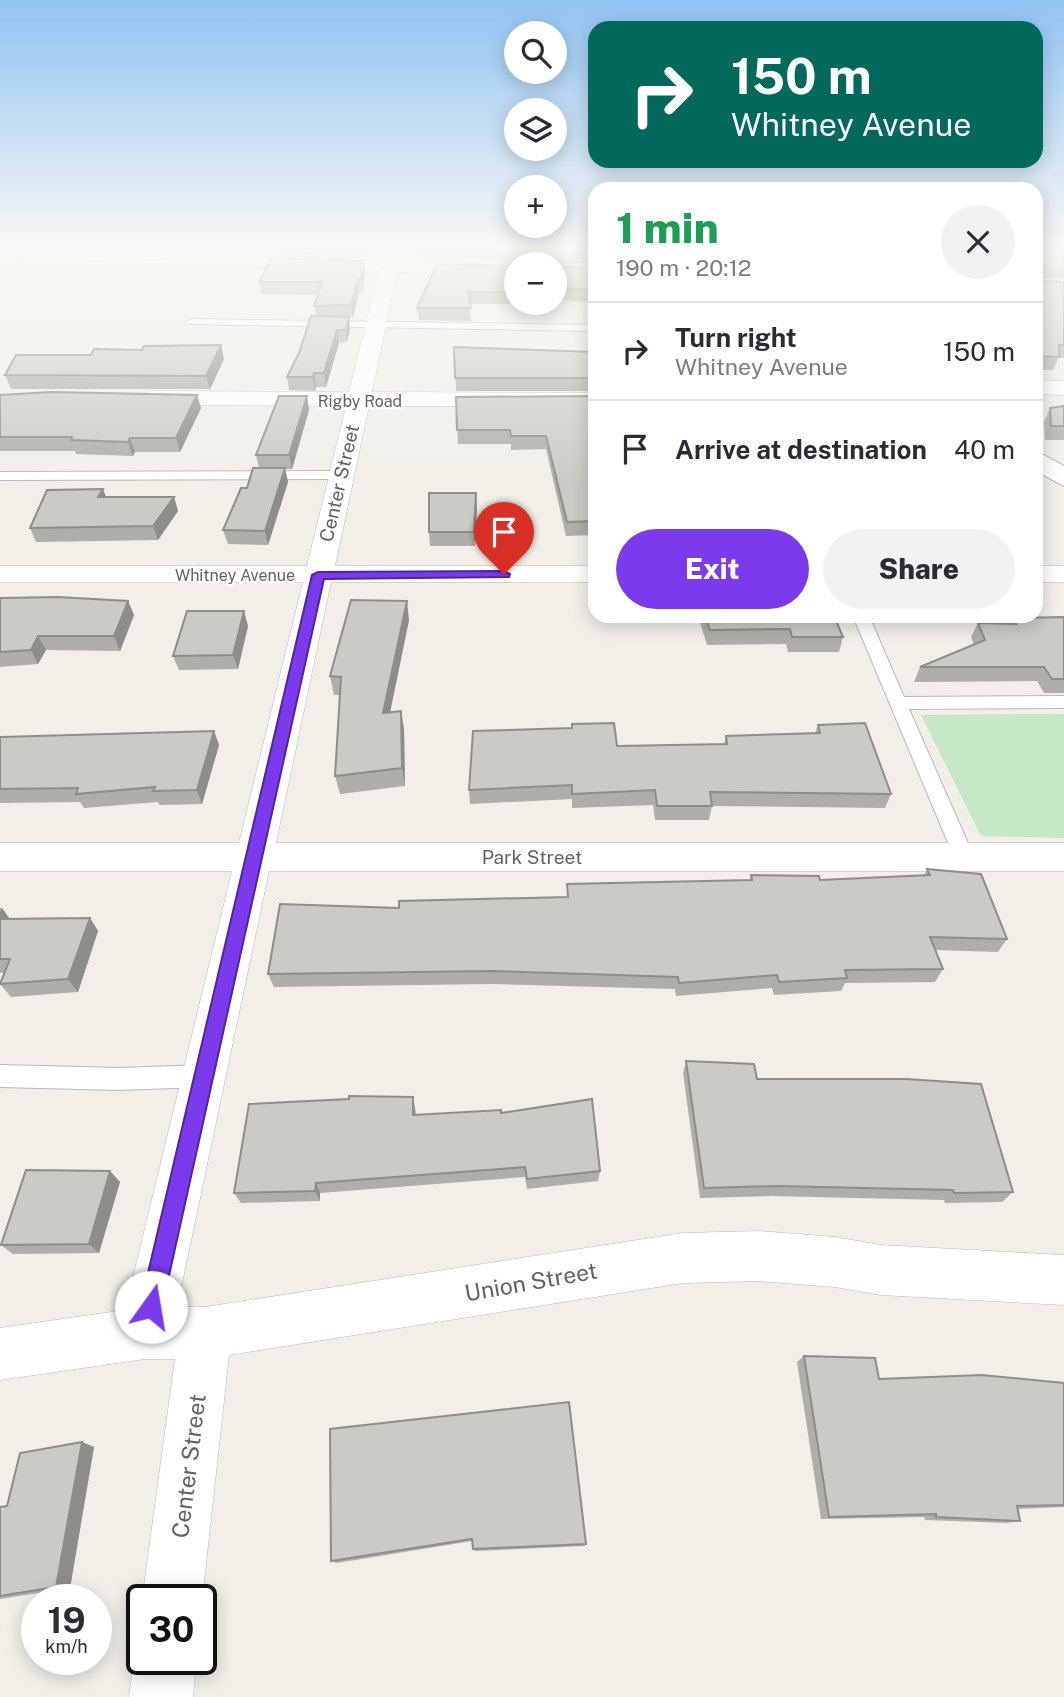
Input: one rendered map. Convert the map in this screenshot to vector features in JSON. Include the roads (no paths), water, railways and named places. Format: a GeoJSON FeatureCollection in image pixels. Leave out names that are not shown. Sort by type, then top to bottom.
{"type":"FeatureCollection","features":[{"type":"Feature","properties":{"kind":"main road"},"geometry":{"type":"LineString","coordinates":[[1043,464],[1064,478]]}},
{"type":"Feature","properties":{"kind":"street","name":"Center Street"},"geometry":{"type":"LineString","coordinates":[[145,1333],[375,327]]}},
{"type":"Feature","properties":{"kind":"street"},"geometry":{"type":"LineString","coordinates":[[1043,387],[1064,388]]}},
{"type":"Feature","properties":{"kind":"street","name":"Rigby Road"},"geometry":{"type":"LineString","coordinates":[[124,397],[358,401],[588,400]]}},
{"type":"Feature","properties":{"kind":"street","name":"Whitney Avenue"},"geometry":{"type":"LineString","coordinates":[[0,574],[588,574]]}},
{"type":"Feature","properties":{"kind":"street"},"geometry":{"type":"LineString","coordinates":[[1043,574],[1064,574]]}},
{"type":"Feature","properties":{"kind":"street","name":"Park Street"},"geometry":{"type":"LineString","coordinates":[[0,857],[1064,857]]}},
{"type":"Feature","properties":{"kind":"street","name":"Union Street"},"geometry":{"type":"LineString","coordinates":[[0,1354],[145,1333],[205,1334],[647,1263],[721,1256],[796,1258],[881,1270],[1064,1280]]}},
{"type":"Feature","properties":{"kind":"street","name":"Center Street"},"geometry":{"type":"LineString","coordinates":[[175,1584],[205,1334]]}},
{"type":"Feature","properties":{"kind":"street"},"geometry":{"type":"LineString","coordinates":[[161,1697],[163,1675]]}},
{"type":"Feature","properties":{"kind":"lane"},"geometry":{"type":"LineString","coordinates":[[506,327],[588,328]]}},
{"type":"Feature","properties":{"kind":"lane"},"geometry":{"type":"LineString","coordinates":[[0,476],[341,475]]}},
{"type":"Feature","properties":{"kind":"lane"},"geometry":{"type":"LineString","coordinates":[[864,623],[964,857]]}},
{"type":"Feature","properties":{"kind":"lane"},"geometry":{"type":"LineString","coordinates":[[900,703],[1064,702]]}},
{"type":"Feature","properties":{"kind":"lane"},"geometry":{"type":"LineString","coordinates":[[0,1076],[204,1076]]}}]}
